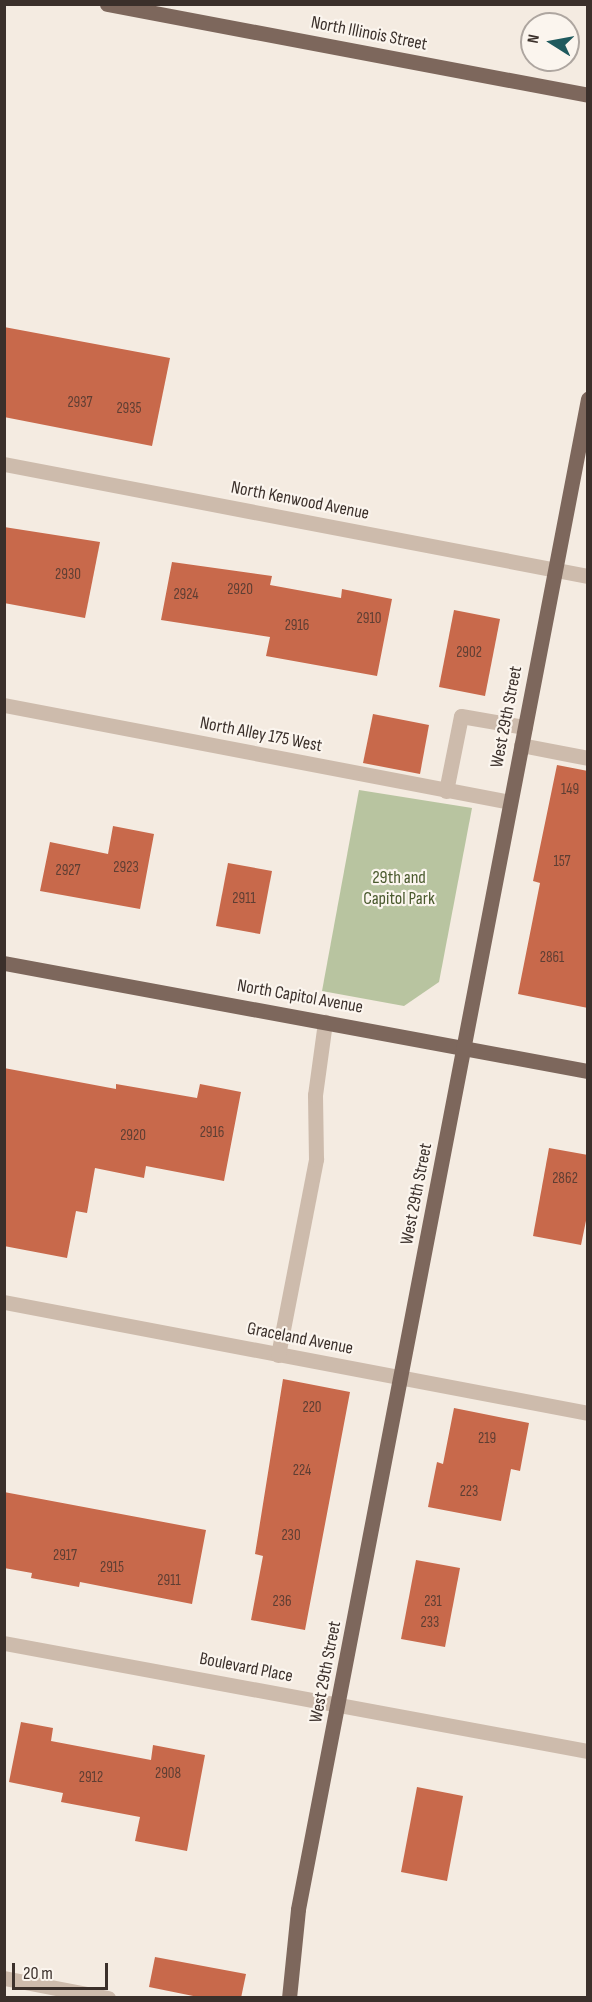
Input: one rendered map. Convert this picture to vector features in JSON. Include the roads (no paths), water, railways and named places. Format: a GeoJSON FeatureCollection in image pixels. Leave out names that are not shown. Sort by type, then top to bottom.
{"type":"FeatureCollection","features":[{"type":"Feature","properties":{"kind":"main road","name":"North Illinois Street"},"geometry":{"type":"LineString","coordinates":[[107,4],[588,95]]}},
{"type":"Feature","properties":{"kind":"main road","name":"West 29th Street"},"geometry":{"type":"LineString","coordinates":[[289,1998],[298,1909],[340,1706],[588,399]]}},
{"type":"Feature","properties":{"kind":"main road","name":"North Capitol Avenue"},"geometry":{"type":"LineString","coordinates":[[4,963],[588,1071]]}},
{"type":"Feature","properties":{"kind":"street","name":"North Kenwood Avenue"},"geometry":{"type":"LineString","coordinates":[[4,464],[588,576]]}},
{"type":"Feature","properties":{"kind":"street","name":"North Alley 175 West"},"geometry":{"type":"LineString","coordinates":[[4,705],[510,802]]}},
{"type":"Feature","properties":{"kind":"street"},"geometry":{"type":"LineString","coordinates":[[446,791],[461,716],[525,727]]}},
{"type":"Feature","properties":{"kind":"street"},"geometry":{"type":"LineString","coordinates":[[521,746],[588,758]]}},
{"type":"Feature","properties":{"kind":"street"},"geometry":{"type":"LineString","coordinates":[[278,1355],[316,1159],[315,1095],[325,1022]]}},
{"type":"Feature","properties":{"kind":"street","name":"Graceland Avenue"},"geometry":{"type":"LineString","coordinates":[[4,1302],[588,1413]]}},
{"type":"Feature","properties":{"kind":"street","name":"Boulevard Place"},"geometry":{"type":"LineString","coordinates":[[4,1643],[588,1751]]}},
{"type":"Feature","properties":{"kind":"street"},"geometry":{"type":"LineString","coordinates":[[4,1978],[42,1991],[108,1998]]}},
{"type":"Feature","properties":{"kind":"park label","name":"29th and Capitol Park"},"geometry":{"type":"Point","coordinates":[399,889]}}]}
